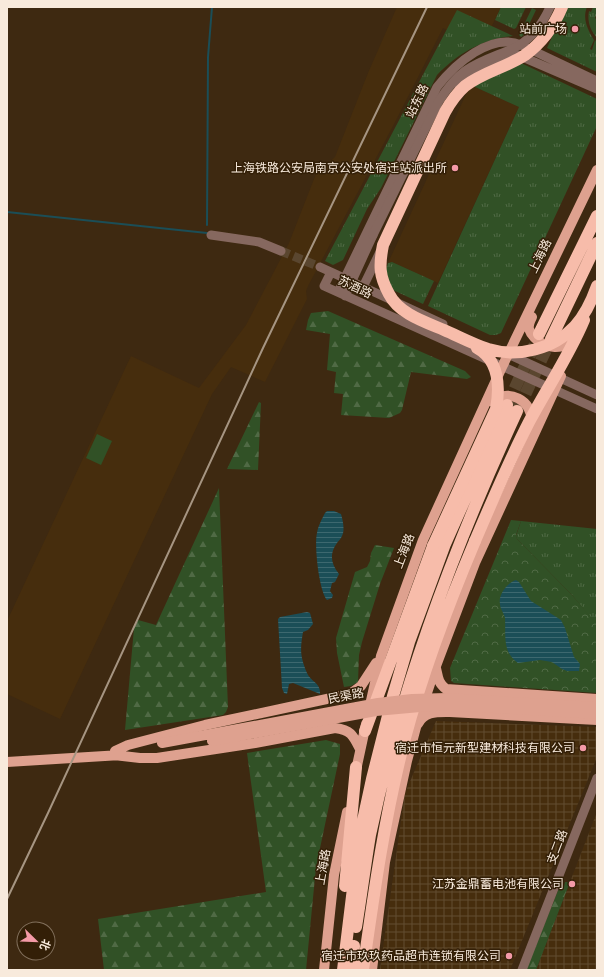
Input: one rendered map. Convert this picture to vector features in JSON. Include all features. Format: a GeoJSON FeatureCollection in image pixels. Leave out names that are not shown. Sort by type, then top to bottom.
{"type":"FeatureCollection","features":[{"type":"Feature","properties":{"kind":"highway"},"geometry":{"type":"LineString","coordinates":[[537,30],[546,24],[561,7]]}},
{"type":"Feature","properties":{"kind":"highway"},"geometry":{"type":"LineString","coordinates":[[561,7],[550,30],[536,47],[524,55],[465,86],[452,100],[383,245],[379,262],[381,277],[389,296],[398,306],[414,317],[488,349],[512,352],[531,350],[551,343],[570,330],[582,317],[596,296]]}},
{"type":"Feature","properties":{"kind":"highway"},"geometry":{"type":"LineString","coordinates":[[539,334],[597,216]]}},
{"type":"Feature","properties":{"kind":"highway"},"geometry":{"type":"LineString","coordinates":[[551,339],[597,243]]}},
{"type":"Feature","properties":{"kind":"highway"},"geometry":{"type":"LineString","coordinates":[[363,970],[383,840],[405,739],[438,636],[458,581],[507,468],[529,422],[577,336],[596,296]]}},
{"type":"Feature","properties":{"kind":"highway"},"geometry":{"type":"LineString","coordinates":[[365,731],[433,546],[496,409],[498,385],[490,359],[486,355],[433,325]]}},
{"type":"Feature","properties":{"kind":"highway"},"geometry":{"type":"LineString","coordinates":[[343,970],[362,824],[393,696],[409,642],[445,544],[512,408],[485,484],[447,575],[408,689],[383,777],[370,834],[355,934],[352,970]]}},
{"type":"Feature","properties":{"kind":"highway"},"geometry":{"type":"LineString","coordinates":[[336,970],[356,768]]}},
{"type":"Feature","properties":{"kind":"main road","name":"上海路"},"geometry":{"type":"LineString","coordinates":[[324,970],[334,875],[380,656],[423,540],[508,354],[597,170]]}},
{"type":"Feature","properties":{"kind":"main road"},"geometry":{"type":"LineString","coordinates":[[558,252],[529,323],[529,328],[533,336],[541,343],[550,347],[556,348],[567,345],[571,341],[596,296]]}},
{"type":"Feature","properties":{"kind":"main road"},"geometry":{"type":"LineString","coordinates":[[372,970],[385,862],[414,735],[436,666],[475,563],[596,296]]}},
{"type":"Feature","properties":{"kind":"main road"},"geometry":{"type":"LineString","coordinates":[[465,448],[491,400],[500,396],[512,396],[528,406],[531,412],[532,421],[518,468]]}},
{"type":"Feature","properties":{"kind":"main road"},"geometry":{"type":"LineString","coordinates":[[115,753],[128,745],[205,724],[350,694],[361,686],[380,656]]}},
{"type":"Feature","properties":{"kind":"main road"},"geometry":{"type":"LineString","coordinates":[[436,666],[438,680],[446,689],[597,699]]}},
{"type":"Feature","properties":{"kind":"main road","name":"民渠路"},"geometry":{"type":"LineString","coordinates":[[162,746],[378,703],[412,699],[446,698],[597,707]]}},
{"type":"Feature","properties":{"kind":"main road","name":"民渠路"},"geometry":{"type":"LineString","coordinates":[[7,762],[103,755],[376,711],[426,706],[449,705],[597,714]]}},
{"type":"Feature","properties":{"kind":"main road"},"geometry":{"type":"LineString","coordinates":[[414,735],[422,717],[437,712],[597,720]]}},
{"type":"Feature","properties":{"kind":"main road"},"geometry":{"type":"LineString","coordinates":[[115,753],[140,758],[157,758],[255,743],[336,728],[346,729],[354,735],[360,749]]}},
{"type":"Feature","properties":{"kind":"street"},"geometry":{"type":"LineString","coordinates":[[348,280],[373,235],[445,91],[465,71],[483,61],[519,46],[537,30],[550,7]]}},
{"type":"Feature","properties":{"kind":"street","name":"站东路"},"geometry":{"type":"LineString","coordinates":[[341,294],[437,87],[447,74],[460,62],[493,44],[510,41],[597,81]]}},
{"type":"Feature","properties":{"kind":"street"},"geometry":{"type":"LineString","coordinates":[[363,287],[456,92],[468,76],[479,68],[504,57],[518,55],[597,89]]}},
{"type":"Feature","properties":{"kind":"street"},"geometry":{"type":"LineString","coordinates":[[211,235],[259,242],[282,251]]}},
{"type":"Feature","properties":{"kind":"street"},"geometry":{"type":"LineString","coordinates":[[320,267],[331,272]]}},
{"type":"Feature","properties":{"kind":"street"},"geometry":{"type":"LineString","coordinates":[[372,269],[372,276],[379,294]]}},
{"type":"Feature","properties":{"kind":"street","name":"苏酒路"},"geometry":{"type":"LineString","coordinates":[[597,395],[331,272],[324,286],[597,410]]}},
{"type":"Feature","properties":{"kind":"street","name":"支二路"},"geometry":{"type":"LineString","coordinates":[[522,970],[597,778]]}},
{"type":"Feature","properties":{"kind":"shaded area"},"geometry":{"type":"Polygon","coordinates":[[[397,7],[501,7],[482,46],[443,28],[308,286],[306,291],[307,299],[265,382],[231,367],[212,394],[60,719],[7,694],[7,621],[131,356],[199,388],[246,325],[289,243],[316,174],[335,157],[368,73],[397,7]]]}},
{"type":"Feature","properties":{"kind":"shaded area"},"geometry":{"type":"Polygon","coordinates":[[[473,86],[519,107],[438,283],[392,262],[388,263],[468,90],[473,86]]]}},
{"type":"Feature","properties":{"kind":"shaded area"},"geometry":{"type":"Polygon","coordinates":[[[436,721],[597,727],[597,757],[510,970],[377,970],[380,969],[405,793],[436,721]]]}},
{"type":"Feature","properties":{"kind":"shaded area"},"geometry":{"type":"Polygon","coordinates":[[[597,812],[597,970],[536,970],[570,882],[597,812]]]}},
{"type":"Feature","properties":{"kind":"green space"},"geometry":{"type":"Polygon","coordinates":[[[501,7],[526,7],[516,28],[514,29],[495,20],[501,7]]]}},
{"type":"Feature","properties":{"kind":"green space","name":"站前广场"},"geometry":{"type":"Polygon","coordinates":[[[566,7],[587,7],[585,20],[594,40],[590,49],[592,50],[595,40],[597,42],[597,72],[547,48],[566,7]]]}},
{"type":"Feature","properties":{"kind":"green space"},"geometry":{"type":"Polygon","coordinates":[[[593,7],[597,8],[595,18],[596,19],[597,17],[597,38],[591,29],[588,15],[589,11],[591,12],[593,7]]]}},
{"type":"Feature","properties":{"kind":"green space"},"geometry":{"type":"Polygon","coordinates":[[[532,8],[536,10],[524,35],[521,37],[519,35],[532,8]]]}},
{"type":"Feature","properties":{"kind":"green space"},"geometry":{"type":"Polygon","coordinates":[[[457,10],[513,36],[502,37],[472,48],[453,60],[437,75],[381,188],[367,209],[343,260],[333,265],[325,261],[457,10]]]}},
{"type":"Feature","properties":{"kind":"green space"},"geometry":{"type":"Polygon","coordinates":[[[521,63],[597,99],[597,126],[501,333],[490,335],[428,306],[519,107],[473,86],[521,63]]]}},
{"type":"Feature","properties":{"kind":"green space"},"geometry":{"type":"Polygon","coordinates":[[[392,262],[434,281],[423,304],[380,284],[388,263],[392,262]]]}},
{"type":"Feature","properties":{"kind":"green space"},"geometry":{"type":"Polygon","coordinates":[[[328,311],[465,371],[471,377],[467,379],[411,372],[400,413],[389,418],[341,415],[343,394],[334,393],[336,372],[327,370],[330,334],[306,330],[311,313],[328,311]]]}},
{"type":"Feature","properties":{"kind":"green space"},"geometry":{"type":"Polygon","coordinates":[[[259,402],[261,403],[258,470],[227,469],[259,402]]]}},
{"type":"Feature","properties":{"kind":"green space"},"geometry":{"type":"Polygon","coordinates":[[[97,434],[112,441],[101,465],[86,458],[97,434]]]}},
{"type":"Feature","properties":{"kind":"green space"},"geometry":{"type":"Polygon","coordinates":[[[219,488],[228,707],[223,715],[125,730],[134,628],[138,620],[156,625],[219,488]]]}},
{"type":"Feature","properties":{"kind":"green space"},"geometry":{"type":"Polygon","coordinates":[[[511,520],[521,521],[516,535],[517,539],[572,595],[595,622],[597,620],[597,693],[454,683],[451,681],[450,668],[511,520]]]}},
{"type":"Feature","properties":{"kind":"green space"},"geometry":{"type":"Polygon","coordinates":[[[521,521],[597,529],[597,620],[595,623],[572,595],[517,539],[516,536],[521,521]]]}},
{"type":"Feature","properties":{"kind":"green space"},"geometry":{"type":"Polygon","coordinates":[[[375,545],[394,548],[380,584],[362,642],[359,655],[358,682],[351,686],[344,687],[337,653],[336,638],[355,572],[367,567],[375,545]]]}},
{"type":"Feature","properties":{"kind":"green space"},"geometry":{"type":"Polygon","coordinates":[[[326,740],[340,744],[340,754],[316,867],[306,970],[104,970],[98,919],[266,892],[247,753],[326,740]]]}},
{"type":"Feature","properties":{"kind":"green space"},"geometry":{"type":"Polygon","coordinates":[[[565,882],[570,882],[536,970],[526,970],[559,888],[564,887],[565,882]]]}},
{"type":"Feature","properties":{"kind":"water"},"geometry":{"type":"Polygon","coordinates":[[[327,511],[334,511],[341,514],[344,528],[342,537],[334,547],[332,555],[334,566],[339,574],[335,582],[332,583],[330,591],[333,595],[332,598],[327,600],[324,595],[318,568],[316,539],[318,528],[327,511]]]}},
{"type":"Feature","properties":{"kind":"water"},"geometry":{"type":"Polygon","coordinates":[[[516,580],[519,582],[531,601],[561,620],[574,657],[580,664],[579,671],[567,671],[552,662],[540,660],[518,663],[509,654],[505,637],[505,618],[501,608],[500,597],[509,584],[516,580]]]}},
{"type":"Feature","properties":{"kind":"water"},"geometry":{"type":"Polygon","coordinates":[[[307,612],[310,613],[313,624],[308,630],[303,632],[301,648],[302,657],[307,673],[319,687],[320,694],[293,683],[289,684],[287,694],[284,693],[282,688],[278,619],[280,617],[307,612]]]}},
{"type":"Feature","properties":{"kind":"waterway"},"geometry":{"type":"LineString","coordinates":[[207,225],[208,57],[212,7]]}},
{"type":"Feature","properties":{"kind":"waterway"},"geometry":{"type":"LineString","coordinates":[[7,212],[207,233]]}},
{"type":"Feature","properties":{"kind":"tunnel"},"geometry":{"type":"LineString","coordinates":[[281,251],[320,267]]}},
{"type":"Feature","properties":{"kind":"tunnel"},"geometry":{"type":"LineString","coordinates":[[518,410],[551,339]]}},
{"type":"Feature","properties":{"kind":"tunnel"},"geometry":{"type":"LineString","coordinates":[[507,405],[536,342]]}},
{"type":"Feature","properties":{"kind":"railway"},"geometry":{"type":"LineString","coordinates":[[7,899],[263,348],[427,7]]}},
{"type":"Feature","properties":{"kind":"place","name":"站前广场"},"geometry":{"type":"Point","coordinates":[575,29]}},
{"type":"Feature","properties":{"kind":"place","name":"上海铁路公安局南京公安处宿迁站派出所"},"geometry":{"type":"Point","coordinates":[455,168]}},
{"type":"Feature","properties":{"kind":"place","name":"宿迁市恒元新型建材科技有限公司"},"geometry":{"type":"Point","coordinates":[583,748]}},
{"type":"Feature","properties":{"kind":"place","name":"江苏金鼎蓄电池有限公司"},"geometry":{"type":"Point","coordinates":[572,884]}},
{"type":"Feature","properties":{"kind":"place","name":"宿迁市玖玖药品超市连锁有限公司"},"geometry":{"type":"Point","coordinates":[509,956]}}]}
